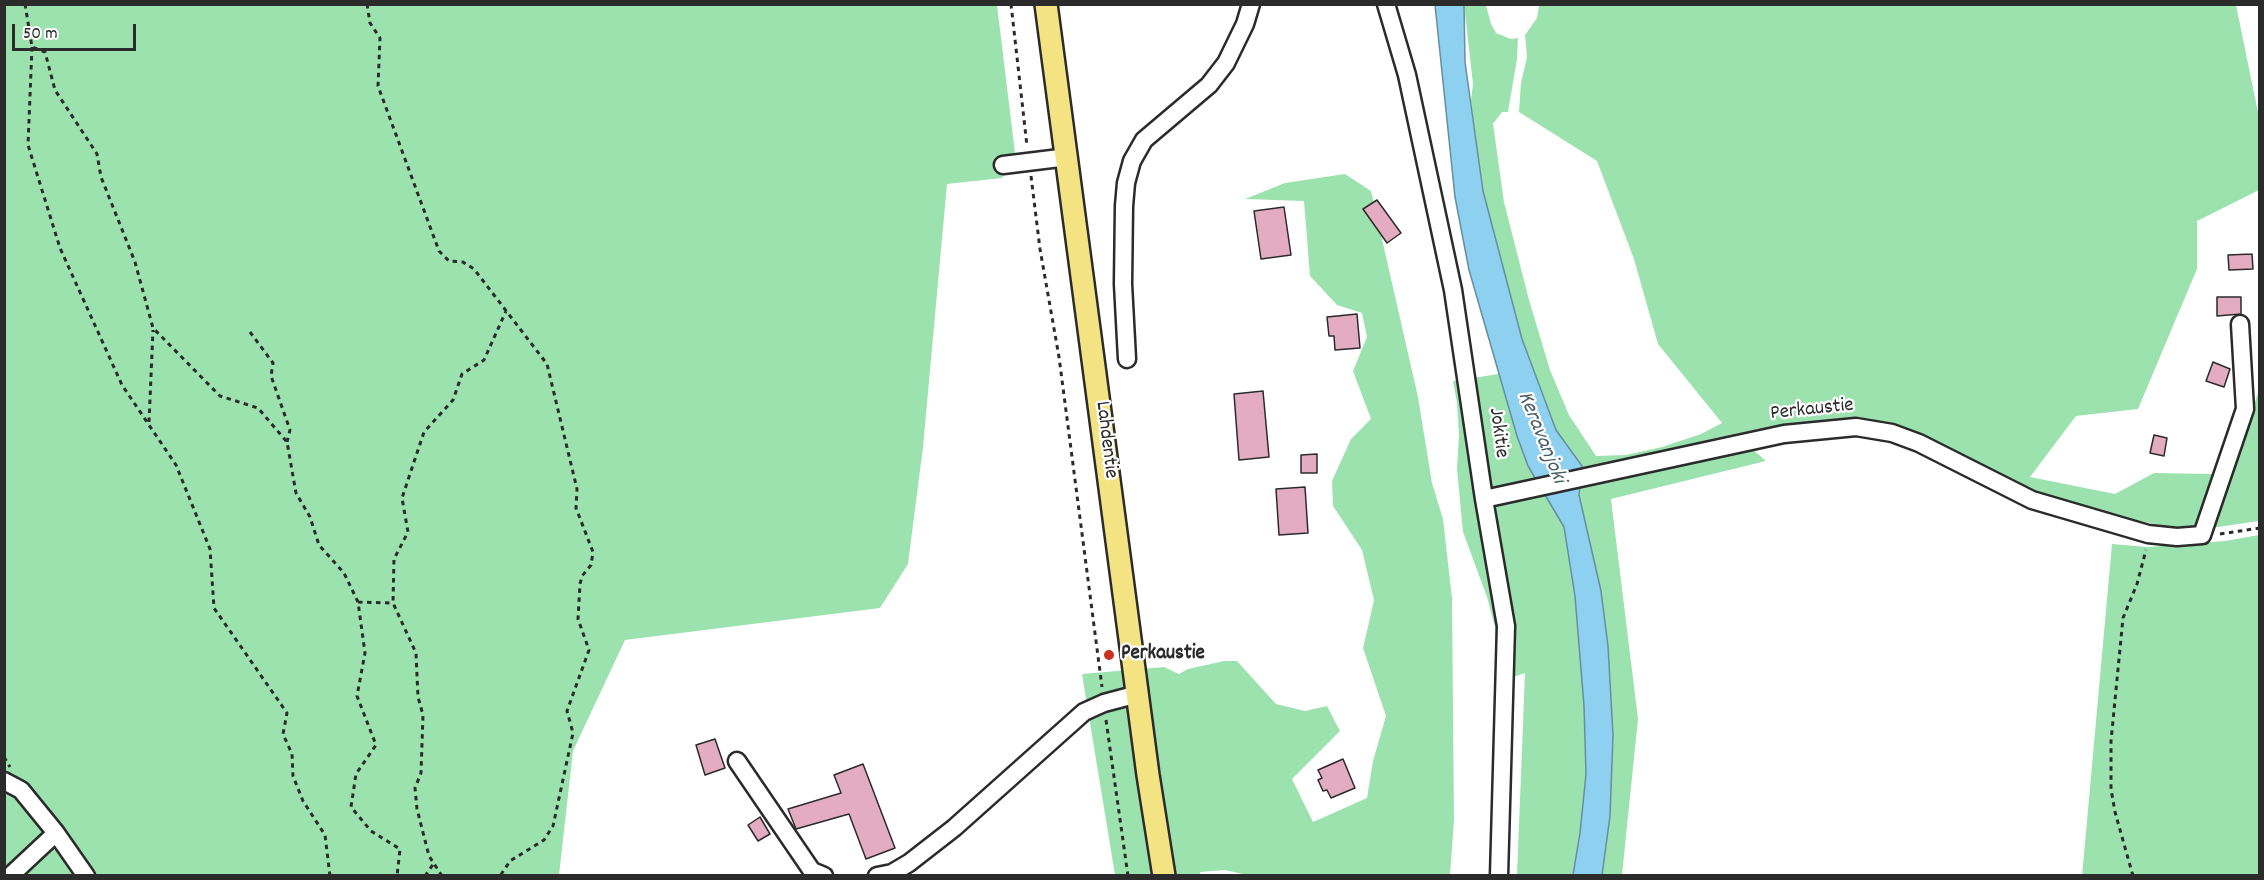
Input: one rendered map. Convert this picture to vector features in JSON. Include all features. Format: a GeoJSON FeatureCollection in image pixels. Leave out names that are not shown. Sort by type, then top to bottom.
{"type":"FeatureCollection","features":[{"type":"Feature","properties":{"kind":"main road","name":"Lahdentie"},"geometry":{"type":"LineString","coordinates":[[1046,4],[1148,775],[1164,876]]}},
{"type":"Feature","properties":{"kind":"street"},"geometry":{"type":"LineString","coordinates":[[1127,359],[1123,284],[1124,218],[1126,183],[1132,161],[1144,140],[1209,85],[1220,70],[1245,24],[1251,4]]}},
{"type":"Feature","properties":{"kind":"street","name":"Jokitie"},"geometry":{"type":"LineString","coordinates":[[1386,4],[1407,75],[1453,290],[1484,500],[1506,626],[1499,876]]}},
{"type":"Feature","properties":{"kind":"street"},"geometry":{"type":"LineString","coordinates":[[1003,165],[1068,157]]}},
{"type":"Feature","properties":{"kind":"street"},"geometry":{"type":"LineString","coordinates":[[2202,535],[2245,409],[2240,324]]}},
{"type":"Feature","properties":{"kind":"street","name":"Perkaustie"},"geometry":{"type":"LineString","coordinates":[[1484,500],[1784,434],[1856,426],[1892,433],[1918,443],[2032,500],[2148,534],[2178,537],[2202,535]]}},
{"type":"Feature","properties":{"kind":"street"},"geometry":{"type":"LineString","coordinates":[[877,876],[892,873],[909,863],[954,828],[1084,711],[1138,694]]}},
{"type":"Feature","properties":{"kind":"street"},"geometry":{"type":"LineString","coordinates":[[737,760],[812,871],[824,876]]}},
{"type":"Feature","properties":{"kind":"street"},"geometry":{"type":"LineString","coordinates":[[4,781],[21,790],[56,833],[86,876]]}},
{"type":"Feature","properties":{"kind":"street"},"geometry":{"type":"LineString","coordinates":[[10,876],[56,833]]}},
{"type":"Feature","properties":{"kind":"path"},"geometry":{"type":"LineString","coordinates":[[25,4],[32,47],[28,145],[60,248],[122,385],[176,465],[210,549],[214,608],[287,713],[283,734],[291,754],[293,776],[303,801],[326,835],[330,876]]}},
{"type":"Feature","properties":{"kind":"path"},"geometry":{"type":"LineString","coordinates":[[367,4],[370,23],[380,38],[378,86],[440,251],[449,261],[463,262],[474,269],[547,364],[578,489],[576,508],[593,552],[591,565],[582,576],[580,584],[578,619],[589,650],[567,711],[573,733],[553,826],[544,840],[510,861],[500,876]]}},
{"type":"Feature","properties":{"kind":"path","name":"Lahdentie"},"geometry":{"type":"LineString","coordinates":[[1011,4],[1040,249],[1059,357],[1128,876]]}},
{"type":"Feature","properties":{"kind":"path"},"geometry":{"type":"LineString","coordinates":[[32,47],[45,52],[55,90],[97,154],[101,177],[135,262],[153,328],[149,424]]}},
{"type":"Feature","properties":{"kind":"path"},"geometry":{"type":"LineString","coordinates":[[442,876],[429,856],[417,809],[415,788],[421,773],[423,715],[417,697],[416,653],[393,603],[394,559],[408,532],[402,498],[424,432],[453,400],[462,374],[484,360],[506,310]]}},
{"type":"Feature","properties":{"kind":"path"},"geometry":{"type":"LineString","coordinates":[[153,328],[220,396],[258,408],[287,442]]}},
{"type":"Feature","properties":{"kind":"path"},"geometry":{"type":"LineString","coordinates":[[250,332],[273,363],[271,376],[290,430],[287,442],[296,493],[310,517],[319,545],[344,573],[358,603],[365,652],[357,696],[376,745],[356,774],[351,807],[371,831],[400,849],[397,876]]}},
{"type":"Feature","properties":{"kind":"path"},"geometry":{"type":"LineString","coordinates":[[2202,535],[2259,528]]}},
{"type":"Feature","properties":{"kind":"path"},"geometry":{"type":"LineString","coordinates":[[2133,876],[2111,789],[2111,741],[2123,618],[2137,584],[2148,547],[2148,534]]}},
{"type":"Feature","properties":{"kind":"path"},"geometry":{"type":"LineString","coordinates":[[358,603],[393,603]]}},
{"type":"Feature","properties":{"kind":"path"},"geometry":{"type":"LineString","coordinates":[[425,876],[434,863]]}},
{"type":"Feature","properties":{"kind":"green space"},"geometry":{"type":"Polygon","coordinates":[[[5,5],[997,5],[1015,153],[1002,178],[947,184],[923,447],[908,564],[880,608],[625,640],[573,751],[559,875],[13,876],[5,871],[5,5]]]}},
{"type":"Feature","properties":{"kind":"green space"},"geometry":{"type":"Polygon","coordinates":[[[1464,5],[1486,5],[1496,33],[1511,39],[1518,38],[1517,59],[1508,112],[1502,112],[1493,124],[1504,202],[1550,370],[1569,415],[1596,456],[1626,455],[1662,447],[1701,434],[1722,423],[1658,344],[1634,259],[1597,161],[1519,112],[1521,83],[1527,57],[1525,35],[1537,18],[1539,5],[2236,5],[2259,117],[2259,190],[2197,221],[2197,269],[2138,409],[2076,416],[2030,477],[2115,494],[2154,473],[2214,474],[2197,529],[2183,529],[2089,512],[2027,491],[1927,437],[1859,417],[1787,424],[1735,434],[1766,461],[1611,499],[1638,719],[1622,875],[1602,875],[1610,816],[1613,735],[1608,646],[1601,591],[1579,495],[1582,466],[1556,430],[1522,339],[1483,192],[1471,101],[1473,84],[1464,5]]]}},
{"type":"Feature","properties":{"kind":"green space"},"geometry":{"type":"Polygon","coordinates":[[[1345,174],[1371,191],[1418,397],[1432,483],[1443,519],[1452,598],[1454,820],[1450,875],[1251,876],[1225,870],[1200,872],[1200,875],[1115,875],[1082,674],[1164,667],[1179,674],[1188,669],[1224,661],[1237,661],[1276,704],[1305,711],[1327,706],[1340,731],[1292,779],[1313,822],[1367,798],[1373,761],[1386,716],[1363,648],[1374,600],[1362,550],[1333,506],[1332,481],[1351,439],[1371,419],[1353,371],[1367,337],[1362,313],[1337,305],[1310,276],[1304,201],[1245,199],[1285,183],[1345,174]]]}},
{"type":"Feature","properties":{"kind":"green space"},"geometry":{"type":"Polygon","coordinates":[[[1499,374],[1528,466],[1564,527],[1575,596],[1584,706],[1586,774],[1573,875],[1517,875],[1525,673],[1496,683],[1495,627],[1487,597],[1463,532],[1457,469],[1459,435],[1457,403],[1453,381],[1499,374]]]}},
{"type":"Feature","properties":{"kind":"green space"},"geometry":{"type":"Polygon","coordinates":[[[2259,390],[2259,521],[2211,528],[2232,471],[2259,390]]]}},
{"type":"Feature","properties":{"kind":"green space"},"geometry":{"type":"Polygon","coordinates":[[[2259,535],[2259,875],[2082,876],[2112,544],[2148,547],[2225,541],[2259,535]]]}},
{"type":"Feature","properties":{"kind":"water","name":"Keravanjoki"},"geometry":{"type":"Polygon","coordinates":[[[1435,5],[1464,5],[1465,62],[1483,191],[1522,339],[1556,430],[1582,466],[1579,495],[1601,591],[1608,646],[1613,735],[1610,816],[1602,875],[1573,875],[1586,774],[1584,706],[1575,596],[1564,527],[1528,466],[1517,436],[1469,270],[1455,197],[1435,5]]]}},
{"type":"Feature","properties":{"kind":"building"},"geometry":{"type":"Polygon","coordinates":[[[1377,200],[1401,233],[1387,243],[1363,209],[1377,200]]]}},
{"type":"Feature","properties":{"kind":"building"},"geometry":{"type":"Polygon","coordinates":[[[1284,207],[1291,255],[1261,259],[1254,211],[1284,207]]]}},
{"type":"Feature","properties":{"kind":"building"},"geometry":{"type":"Polygon","coordinates":[[[2252,254],[2253,269],[2229,270],[2228,255],[2252,254]]]}},
{"type":"Feature","properties":{"kind":"building"},"geometry":{"type":"Polygon","coordinates":[[[2217,297],[2241,297],[2241,314],[2217,316],[2217,297]]]}},
{"type":"Feature","properties":{"kind":"building"},"geometry":{"type":"Polygon","coordinates":[[[1357,314],[1360,348],[1335,350],[1334,336],[1329,336],[1327,317],[1357,314]]]}},
{"type":"Feature","properties":{"kind":"building"},"geometry":{"type":"Polygon","coordinates":[[[2213,362],[2230,369],[2224,387],[2206,381],[2213,362]]]}},
{"type":"Feature","properties":{"kind":"building"},"geometry":{"type":"Polygon","coordinates":[[[1263,391],[1269,457],[1239,460],[1234,394],[1263,391]]]}},
{"type":"Feature","properties":{"kind":"building"},"geometry":{"type":"Polygon","coordinates":[[[2154,435],[2167,438],[2164,456],[2150,453],[2154,435]]]}},
{"type":"Feature","properties":{"kind":"building"},"geometry":{"type":"Polygon","coordinates":[[[1317,454],[1317,473],[1301,473],[1301,455],[1317,454]]]}},
{"type":"Feature","properties":{"kind":"building"},"geometry":{"type":"Polygon","coordinates":[[[1305,487],[1308,533],[1279,535],[1276,489],[1305,487]]]}},
{"type":"Feature","properties":{"kind":"building"},"geometry":{"type":"Polygon","coordinates":[[[715,739],[725,768],[705,775],[696,745],[715,739]]]}},
{"type":"Feature","properties":{"kind":"building"},"geometry":{"type":"Polygon","coordinates":[[[1343,759],[1355,788],[1331,798],[1327,790],[1323,791],[1318,780],[1322,778],[1318,770],[1343,759]]]}},
{"type":"Feature","properties":{"kind":"building"},"geometry":{"type":"Polygon","coordinates":[[[863,764],[895,848],[866,859],[849,814],[796,829],[788,809],[841,793],[834,775],[863,764]]]}},
{"type":"Feature","properties":{"kind":"building"},"geometry":{"type":"Polygon","coordinates":[[[760,817],[770,834],[758,841],[748,825],[760,817]]]}},
{"type":"Feature","properties":{"kind":"place","name":"Perkaustie"},"geometry":{"type":"Point","coordinates":[1109,655]}}]}
